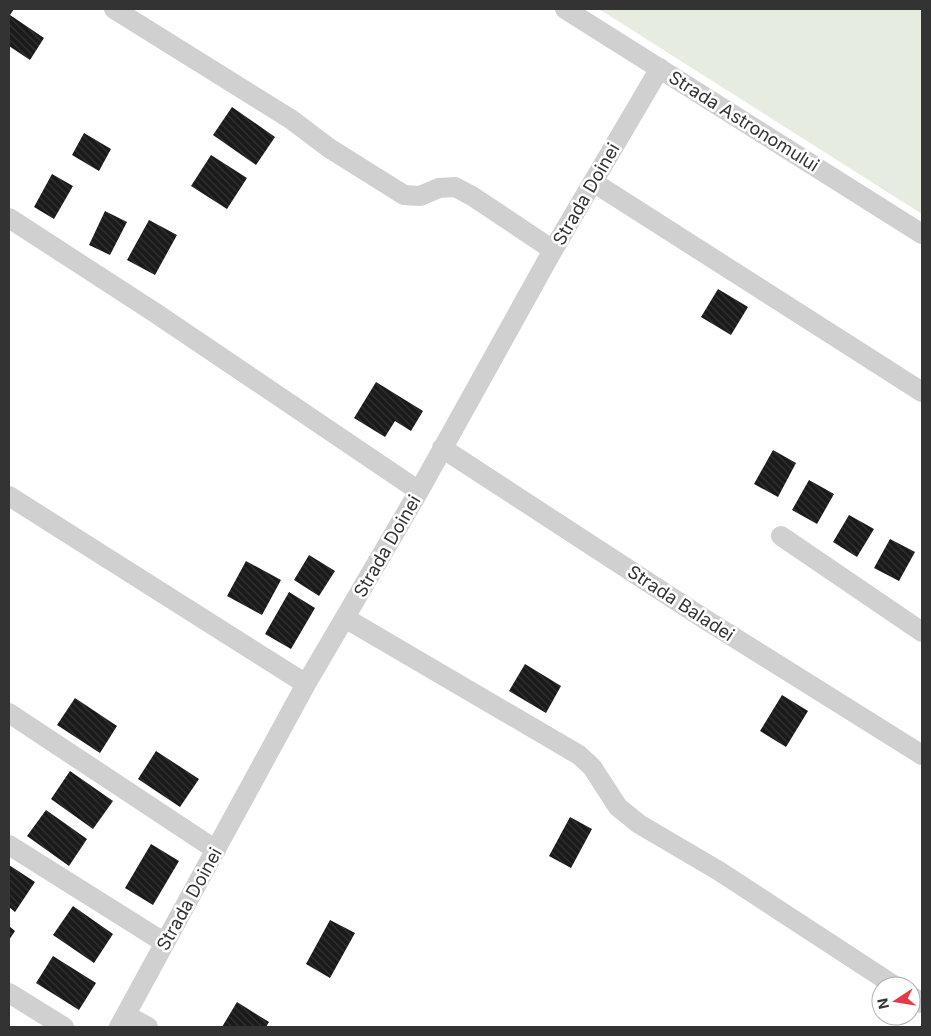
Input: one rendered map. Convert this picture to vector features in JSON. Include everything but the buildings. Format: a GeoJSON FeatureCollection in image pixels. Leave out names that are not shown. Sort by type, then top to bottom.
{"type":"FeatureCollection","features":[{"type":"Feature","properties":{"kind":"street"},"geometry":{"type":"LineString","coordinates":[[114,9],[292,120],[329,148],[404,195],[420,196],[439,188],[455,187],[472,196],[553,250]]}},
{"type":"Feature","properties":{"kind":"street","name":"Strada Astronomului"},"geometry":{"type":"LineString","coordinates":[[565,9],[922,234]]}},
{"type":"Feature","properties":{"kind":"street","name":"Strada Doinei"},"geometry":{"type":"LineString","coordinates":[[123,1021],[306,684],[419,491],[553,250],[660,68]]}},
{"type":"Feature","properties":{"kind":"street"},"geometry":{"type":"LineString","coordinates":[[593,182],[922,392]]}},
{"type":"Feature","properties":{"kind":"street"},"geometry":{"type":"LineString","coordinates":[[9,218],[154,312],[419,491]]}},
{"type":"Feature","properties":{"kind":"street","name":"Strada Baladei"},"geometry":{"type":"LineString","coordinates":[[442,448],[703,618],[922,755]]}},
{"type":"Feature","properties":{"kind":"street"},"geometry":{"type":"LineString","coordinates":[[9,496],[306,684]]}},
{"type":"Feature","properties":{"kind":"street"},"geometry":{"type":"LineString","coordinates":[[781,536],[922,632]]}},
{"type":"Feature","properties":{"kind":"street"},"geometry":{"type":"LineString","coordinates":[[345,618],[579,754],[592,767],[618,806],[639,824],[719,871],[881,976]]}},
{"type":"Feature","properties":{"kind":"street"},"geometry":{"type":"LineString","coordinates":[[9,713],[216,850]]}},
{"type":"Feature","properties":{"kind":"street"},"geometry":{"type":"LineString","coordinates":[[9,845],[165,943]]}},
{"type":"Feature","properties":{"kind":"street"},"geometry":{"type":"LineString","coordinates":[[9,993],[64,1027]]}},
{"type":"Feature","properties":{"kind":"street"},"geometry":{"type":"LineString","coordinates":[[123,1021],[148,1027]]}},
{"type":"Feature","properties":{"kind":"shaded area"},"geometry":{"type":"Polygon","coordinates":[[[599,9],[922,9],[922,214],[599,9]]]}}]}
